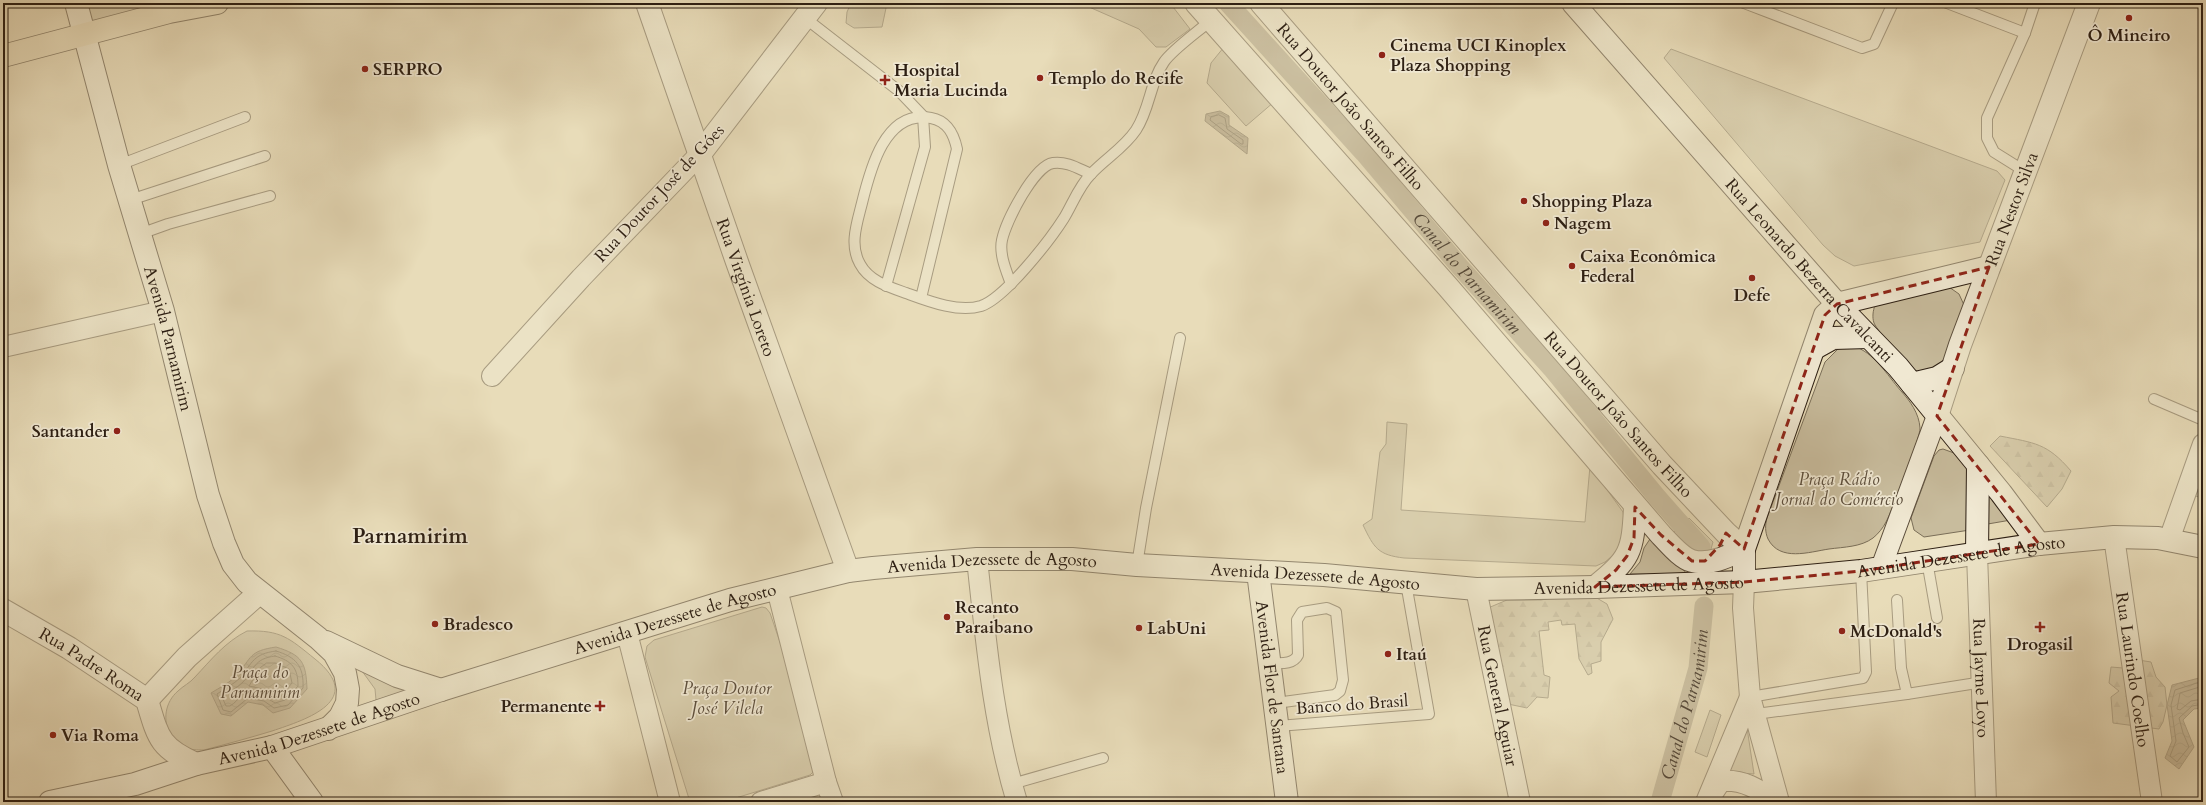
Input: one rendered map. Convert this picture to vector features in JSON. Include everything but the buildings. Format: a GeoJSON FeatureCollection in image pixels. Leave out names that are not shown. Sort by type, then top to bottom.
{"type":"FeatureCollection","features":[{"type":"Feature","properties":{"kind":"main road","name":"Avenida Parnamirim"},"geometry":{"type":"LineString","coordinates":[[76,3],[119,166],[163,311],[208,495],[224,543],[233,564],[259,593],[318,638]]}},
{"type":"Feature","properties":{"kind":"main road"},"geometry":{"type":"LineString","coordinates":[[3,56],[169,12],[217,3]]}},
{"type":"Feature","properties":{"kind":"main road","name":"Rua Virgínia Loreto"},"geometry":{"type":"LineString","coordinates":[[647,3],[702,142],[737,262],[848,571]]}},
{"type":"Feature","properties":{"kind":"main road"},"geometry":{"type":"LineString","coordinates":[[1196,3],[1448,287],[1635,507],[1680,553],[1692,561],[1705,561],[1726,558],[1744,549]]}},
{"type":"Feature","properties":{"kind":"main road","name":"Rua Doutor João Santos Filho"},"geometry":{"type":"LineString","coordinates":[[1261,3],[1596,391],[1726,534],[1744,549]]}},
{"type":"Feature","properties":{"kind":"main road","name":"Rua Leonardo Bezerra Cavalcanti"},"geometry":{"type":"LineString","coordinates":[[1573,3],[1836,304],[1912,384],[1978,465],[2039,544]]}},
{"type":"Feature","properties":{"kind":"main road","name":"Rua Nestor Silva"},"geometry":{"type":"LineString","coordinates":[[1937,416],[1989,267],[2089,3]]}},
{"type":"Feature","properties":{"kind":"main road","name":"Rua Doutor José de Góes"},"geometry":{"type":"LineString","coordinates":[[702,142],[811,10]]}},
{"type":"Feature","properties":{"kind":"main road"},"geometry":{"type":"LineString","coordinates":[[1744,582],[1744,549],[1754,514],[1815,348],[1825,316],[1836,304],[1989,267]]}},
{"type":"Feature","properties":{"kind":"main road"},"geometry":{"type":"LineString","coordinates":[[1815,348],[1833,338],[1868,337]]}},
{"type":"Feature","properties":{"kind":"main road"},"geometry":{"type":"LineString","coordinates":[[1912,384],[1937,378],[1953,368]]}},
{"type":"Feature","properties":{"kind":"main road"},"geometry":{"type":"LineString","coordinates":[[1977,554],[1978,465]]}},
{"type":"Feature","properties":{"kind":"main road"},"geometry":{"type":"LineString","coordinates":[[1595,588],[1616,570],[1627,556],[1634,538],[1635,507]]}},
{"type":"Feature","properties":{"kind":"main road"},"geometry":{"type":"LineString","coordinates":[[1705,561],[1720,546],[1726,534]]}},
{"type":"Feature","properties":{"kind":"main road","name":"Avenida Dezessete de Agosto"},"geometry":{"type":"LineString","coordinates":[[50,802],[135,784],[196,764],[272,747],[441,690],[730,600],[848,571],[977,559],[1072,559],[1136,565],[1324,575],[1476,589],[1595,588],[1744,582],[1871,569],[2039,544],[2114,537],[2169,540],[2203,547]]}},
{"type":"Feature","properties":{"kind":"main road","name":"Avenida Flor de Santana"},"geometry":{"type":"LineString","coordinates":[[1258,572],[1271,663],[1287,802]]}},
{"type":"Feature","properties":{"kind":"main road"},"geometry":{"type":"LineString","coordinates":[[147,700],[188,656],[259,593]]}},
{"type":"Feature","properties":{"kind":"main road","name":"Rua Padre Roma"},"geometry":{"type":"LineString","coordinates":[[3,610],[69,648],[147,700],[157,734],[167,748],[177,756],[196,764]]}},
{"type":"Feature","properties":{"kind":"main road"},"geometry":{"type":"LineString","coordinates":[[318,638],[334,654],[345,673],[348,689],[347,703],[340,717],[328,729]]}},
{"type":"Feature","properties":{"kind":"main road","name":"Avenida Dezessete de Agosto"},"geometry":{"type":"LineString","coordinates":[[318,638],[397,676],[441,690]]}},
{"type":"Feature","properties":{"kind":"main road"},"geometry":{"type":"LineString","coordinates":[[272,747],[312,802]]}},
{"type":"Feature","properties":{"kind":"street","name":"Rua Doutor José de Góes"},"geometry":{"type":"LineString","coordinates":[[492,376],[702,142]]}},
{"type":"Feature","properties":{"kind":"street"},"geometry":{"type":"LineString","coordinates":[[3,347],[163,311]]}},
{"type":"Feature","properties":{"kind":"street"},"geometry":{"type":"LineString","coordinates":[[1871,569],[1937,416]]}},
{"type":"Feature","properties":{"kind":"street"},"geometry":{"type":"LineString","coordinates":[[2169,540],[2203,444]]}},
{"type":"Feature","properties":{"kind":"street","name":"Rua Laurindo Coelho"},"geometry":{"type":"LineString","coordinates":[[2114,537],[2152,802]]}},
{"type":"Feature","properties":{"kind":"street","name":"Rua Jayme Loyo"},"geometry":{"type":"LineString","coordinates":[[1977,554],[1983,682],[1986,802]]}},
{"type":"Feature","properties":{"kind":"street"},"geometry":{"type":"LineString","coordinates":[[977,559],[990,678],[1000,736],[1015,793]]}},
{"type":"Feature","properties":{"kind":"street"},"geometry":{"type":"LineString","coordinates":[[1744,582],[1743,608],[1753,705],[1779,802]]}},
{"type":"Feature","properties":{"kind":"street"},"geometry":{"type":"LineString","coordinates":[[777,589],[826,782],[833,802]]}},
{"type":"Feature","properties":{"kind":"street","name":"Rua General Aguiar"},"geometry":{"type":"LineString","coordinates":[[1476,589],[1520,802]]}},
{"type":"Feature","properties":{"kind":"street"},"geometry":{"type":"LineString","coordinates":[[627,633],[670,802]]}},
{"type":"Feature","properties":{"kind":"street"},"geometry":{"type":"LineString","coordinates":[[1706,802],[1753,705]]}},
{"type":"Feature","properties":{"kind":"street"},"geometry":{"type":"LineString","coordinates":[[1706,802],[1721,781],[1736,780],[1764,792],[1776,802]]}},
{"type":"Feature","properties":{"kind":"street"},"geometry":{"type":"LineString","coordinates":[[760,802],[826,782]]}},
{"type":"Feature","properties":{"kind":"lane"},"geometry":{"type":"LineString","coordinates":[[1744,3],[1862,48],[1874,44],[1893,3]]}},
{"type":"Feature","properties":{"kind":"lane"},"geometry":{"type":"LineString","coordinates":[[1947,3],[2025,33]]}},
{"type":"Feature","properties":{"kind":"lane"},"geometry":{"type":"LineString","coordinates":[[2026,172],[1994,152],[1987,138],[1987,118],[2025,33],[2035,3]]}},
{"type":"Feature","properties":{"kind":"lane"},"geometry":{"type":"LineString","coordinates":[[811,10],[899,91],[922,116],[925,147],[886,286]]}},
{"type":"Feature","properties":{"kind":"lane"},"geometry":{"type":"LineString","coordinates":[[921,298],[958,149],[955,137],[946,125],[936,119],[922,116],[906,121],[894,130],[883,142],[871,166],[854,235],[854,251],[860,265],[871,277],[886,286],[921,298],[959,308],[980,306],[993,301],[1011,284],[1063,218],[1091,174],[1124,145],[1137,129],[1150,99],[1156,77],[1165,60],[1211,20]]}},
{"type":"Feature","properties":{"kind":"lane"},"geometry":{"type":"LineString","coordinates":[[119,166],[153,151],[245,117]]}},
{"type":"Feature","properties":{"kind":"lane"},"geometry":{"type":"LineString","coordinates":[[130,200],[264,156]]}},
{"type":"Feature","properties":{"kind":"lane"},"geometry":{"type":"LineString","coordinates":[[1011,284],[1002,254],[1002,240],[1007,225],[1031,182],[1039,171],[1052,163],[1069,164],[1091,174]]}},
{"type":"Feature","properties":{"kind":"lane"},"geometry":{"type":"LineString","coordinates":[[140,234],[168,224],[270,196]]}},
{"type":"Feature","properties":{"kind":"lane"},"geometry":{"type":"LineString","coordinates":[[1136,565],[1180,338]]}},
{"type":"Feature","properties":{"kind":"lane"},"geometry":{"type":"LineString","coordinates":[[2154,399],[2203,420]]}},
{"type":"Feature","properties":{"kind":"lane"},"geometry":{"type":"LineString","coordinates":[[1927,561],[1938,618]]}},
{"type":"Feature","properties":{"kind":"lane"},"geometry":{"type":"LineString","coordinates":[[1753,705],[1863,678],[1866,672],[1871,569]]}},
{"type":"Feature","properties":{"kind":"lane","name":"Banco do Brasil"},"geometry":{"type":"LineString","coordinates":[[1278,726],[1428,714],[1406,583]]}},
{"type":"Feature","properties":{"kind":"lane"},"geometry":{"type":"LineString","coordinates":[[1897,600],[1901,668],[1907,694]]}},
{"type":"Feature","properties":{"kind":"lane"},"geometry":{"type":"LineString","coordinates":[[1271,663],[1290,662],[1296,660],[1298,655],[1297,620],[1302,612],[1328,608],[1336,612],[1343,680],[1340,691],[1335,695],[1276,703]]}},
{"type":"Feature","properties":{"kind":"lane"},"geometry":{"type":"LineString","coordinates":[[1753,705],[1907,694],[1983,682]]}},
{"type":"Feature","properties":{"kind":"lane"},"geometry":{"type":"LineString","coordinates":[[1015,793],[1103,758]]}},
{"type":"Feature","properties":{"kind":"highlighted area"},"geometry":{"type":"Polygon","coordinates":[[[1989,267],[1937,416],[2039,544],[1861,571],[1744,582],[1595,587],[1616,570],[1627,556],[1634,538],[1635,507],[1661,535],[1692,561],[1705,561],[1720,545],[1726,533],[1744,549],[1825,315],[1837,304],[1989,267]]]}},
{"type":"Feature","properties":{"kind":"green space"},"geometry":{"type":"Polygon","coordinates":[[[76,3],[217,3],[100,30],[76,3]]]}},
{"type":"Feature","properties":{"kind":"green space"},"geometry":{"type":"Polygon","coordinates":[[[851,3],[891,3],[886,8],[882,27],[854,28],[846,23],[847,12],[851,3]]]}},
{"type":"Feature","properties":{"kind":"green space"},"geometry":{"type":"Polygon","coordinates":[[[1080,3],[1170,3],[1190,29],[1166,47],[1156,47],[1139,29],[1080,3]]]}},
{"type":"Feature","properties":{"kind":"green space"},"geometry":{"type":"Polygon","coordinates":[[[1224,47],[1274,102],[1246,126],[1207,83],[1211,63],[1224,47]]]}},
{"type":"Feature","properties":{"kind":"green space"},"geometry":{"type":"Polygon","coordinates":[[[1671,49],[1997,171],[2005,180],[1980,242],[1854,266],[1835,256],[1823,245],[1664,58],[1671,49]]]}},
{"type":"Feature","properties":{"kind":"green space"},"geometry":{"type":"Polygon","coordinates":[[[1949,287],[1959,294],[1964,305],[1944,364],[1927,371],[1917,371],[1901,357],[1877,328],[1873,318],[1875,305],[1949,287]]]}},
{"type":"Feature","properties":{"kind":"green space","name":"Praça Rádio Jornal do Comércio"},"geometry":{"type":"Polygon","coordinates":[[[1853,346],[1867,353],[1885,371],[1911,403],[1918,417],[1920,428],[1919,434],[1900,490],[1886,522],[1880,531],[1868,541],[1858,545],[1796,554],[1780,551],[1773,546],[1766,534],[1767,518],[1825,362],[1838,349],[1853,346]]]}},
{"type":"Feature","properties":{"kind":"green space"},"geometry":{"type":"Polygon","coordinates":[[[1387,422],[1407,424],[1401,510],[1585,522],[1590,466],[1623,512],[1625,525],[1618,551],[1605,562],[1596,566],[1404,558],[1388,555],[1374,545],[1363,525],[1372,519],[1380,452],[1386,444],[1387,422]]]}},
{"type":"Feature","properties":{"kind":"green space"},"geometry":{"type":"Polygon","coordinates":[[[2000,436],[2022,440],[2047,449],[2071,471],[2062,489],[2047,507],[1990,446],[2000,436]]]}},
{"type":"Feature","properties":{"kind":"green space","name":"Praça Rádio Jornal do Comércio"},"geometry":{"type":"Polygon","coordinates":[[[1943,449],[1954,453],[1972,467],[1970,530],[1924,537],[1914,530],[1911,518],[1934,456],[1939,450],[1943,449]]]}},
{"type":"Feature","properties":{"kind":"green space"},"geometry":{"type":"Polygon","coordinates":[[[2203,482],[2203,498],[2195,496],[2203,482]]]}},
{"type":"Feature","properties":{"kind":"green space"},"geometry":{"type":"Polygon","coordinates":[[[1985,488],[2011,520],[1982,525],[1985,488]]]}},
{"type":"Feature","properties":{"kind":"green space"},"geometry":{"type":"Polygon","coordinates":[[[1689,518],[1713,542],[1711,549],[1707,553],[1691,550],[1674,532],[1689,518]]]}},
{"type":"Feature","properties":{"kind":"green space"},"geometry":{"type":"Polygon","coordinates":[[[1650,539],[1655,539],[1688,575],[1630,574],[1640,562],[1644,548],[1650,539]]]}},
{"type":"Feature","properties":{"kind":"green space"},"geometry":{"type":"Polygon","coordinates":[[[1569,595],[1595,597],[1607,604],[1613,619],[1601,642],[1601,661],[1591,664],[1592,673],[1588,675],[1579,659],[1575,624],[1562,625],[1561,620],[1548,622],[1549,630],[1539,631],[1544,675],[1550,677],[1548,698],[1537,697],[1527,708],[1508,704],[1488,608],[1507,600],[1541,600],[1569,595]]]}},
{"type":"Feature","properties":{"kind":"green space","name":"Praça Doutor José Vilela"},"geometry":{"type":"Polygon","coordinates":[[[762,607],[766,608],[770,613],[784,654],[815,770],[810,775],[723,802],[690,802],[645,657],[647,646],[654,640],[762,607]]]}},
{"type":"Feature","properties":{"kind":"green space","name":"Praça do Parnamirim"},"geometry":{"type":"Polygon","coordinates":[[[247,631],[277,634],[291,641],[315,659],[329,673],[335,686],[333,697],[326,706],[315,714],[272,731],[204,750],[194,750],[181,746],[174,740],[166,724],[166,712],[170,701],[178,691],[193,679],[225,646],[239,635],[247,631]]]}},
{"type":"Feature","properties":{"kind":"green space"},"geometry":{"type":"Polygon","coordinates":[[[2126,658],[2151,662],[2156,677],[2165,687],[2167,705],[2163,722],[2159,729],[2113,723],[2111,697],[2119,691],[2109,683],[2111,667],[2123,668],[2126,658]]]}},
{"type":"Feature","properties":{"kind":"green space"},"geometry":{"type":"Polygon","coordinates":[[[357,664],[424,691],[369,710],[376,700],[375,689],[357,664]]]}},
{"type":"Feature","properties":{"kind":"green space"},"geometry":{"type":"Polygon","coordinates":[[[1710,710],[1721,715],[1707,757],[1695,752],[1710,710]]]}},
{"type":"Feature","properties":{"kind":"green space"},"geometry":{"type":"Polygon","coordinates":[[[1746,721],[1754,774],[1728,772],[1746,721]]]}},
{"type":"Feature","properties":{"kind":"water"},"geometry":{"type":"Polygon","coordinates":[[[1220,111],[1229,116],[1229,125],[1248,138],[1247,154],[1205,121],[1206,114],[1220,111]]]}},
{"type":"Feature","properties":{"kind":"water"},"geometry":{"type":"Polygon","coordinates":[[[276,647],[292,653],[301,661],[304,666],[307,689],[290,708],[273,713],[263,705],[248,702],[231,716],[221,714],[211,693],[234,678],[249,659],[256,653],[276,647]]]}},
{"type":"Feature","properties":{"kind":"water"},"geometry":{"type":"Polygon","coordinates":[[[2203,677],[2203,708],[2194,709],[2183,720],[2194,747],[2179,769],[2165,758],[2172,741],[2167,705],[2172,685],[2203,677]]]}},
{"type":"Feature","properties":{"kind":"waterway","name":"Canal do Parnamirim"},"geometry":{"type":"LineString","coordinates":[[1228,3],[1364,153],[1460,267],[1553,370],[1657,497],[1701,547]]}},
{"type":"Feature","properties":{"kind":"waterway","name":"Canal do Parnamirim"},"geometry":{"type":"LineString","coordinates":[[1660,802],[1698,668],[1704,606]]}},
{"type":"Feature","properties":{"kind":"place","name":"Ô Mineiro"},"geometry":{"type":"Point","coordinates":[2129,18]}},
{"type":"Feature","properties":{"kind":"place","name":"Cinema UCI Kinoplex Plaza Shopping"},"geometry":{"type":"Point","coordinates":[1382,55]}},
{"type":"Feature","properties":{"kind":"place","name":"SERPRO"},"geometry":{"type":"Point","coordinates":[365,69]}},
{"type":"Feature","properties":{"kind":"place","name":"Templo do Recife"},"geometry":{"type":"Point","coordinates":[1040,78]}},
{"type":"Feature","properties":{"kind":"place","name":"Hospital Maria Lucinda"},"geometry":{"type":"Point","coordinates":[885,80]}},
{"type":"Feature","properties":{"kind":"place","name":"Shopping Plaza"},"geometry":{"type":"Point","coordinates":[1524,201]}},
{"type":"Feature","properties":{"kind":"place","name":"Nagem"},"geometry":{"type":"Point","coordinates":[1546,223]}},
{"type":"Feature","properties":{"kind":"place","name":"Caixa Econômica Federal"},"geometry":{"type":"Point","coordinates":[1572,266]}},
{"type":"Feature","properties":{"kind":"place","name":"Defe"},"geometry":{"type":"Point","coordinates":[1752,278]}},
{"type":"Feature","properties":{"kind":"place","name":"Santander"},"geometry":{"type":"Point","coordinates":[117,431]}},
{"type":"Feature","properties":{"kind":"place","name":"Recanto Paraibano"},"geometry":{"type":"Point","coordinates":[947,617]}},
{"type":"Feature","properties":{"kind":"place","name":"Bradesco"},"geometry":{"type":"Point","coordinates":[435,624]}},
{"type":"Feature","properties":{"kind":"place","name":"Drogasil"},"geometry":{"type":"Point","coordinates":[2040,627]}},
{"type":"Feature","properties":{"kind":"place","name":"LabUni"},"geometry":{"type":"Point","coordinates":[1139,628]}},
{"type":"Feature","properties":{"kind":"place","name":"McDonald's"},"geometry":{"type":"Point","coordinates":[1842,631]}},
{"type":"Feature","properties":{"kind":"place","name":"Itaú"},"geometry":{"type":"Point","coordinates":[1388,654]}},
{"type":"Feature","properties":{"kind":"place","name":"Permanente"},"geometry":{"type":"Point","coordinates":[600,706]}},
{"type":"Feature","properties":{"kind":"place","name":"Via Roma"},"geometry":{"type":"Point","coordinates":[53,735]}},
{"type":"Feature","properties":{"kind":"district","name":"Parnamirim"},"geometry":{"type":"Point","coordinates":[410,536]}}]}
